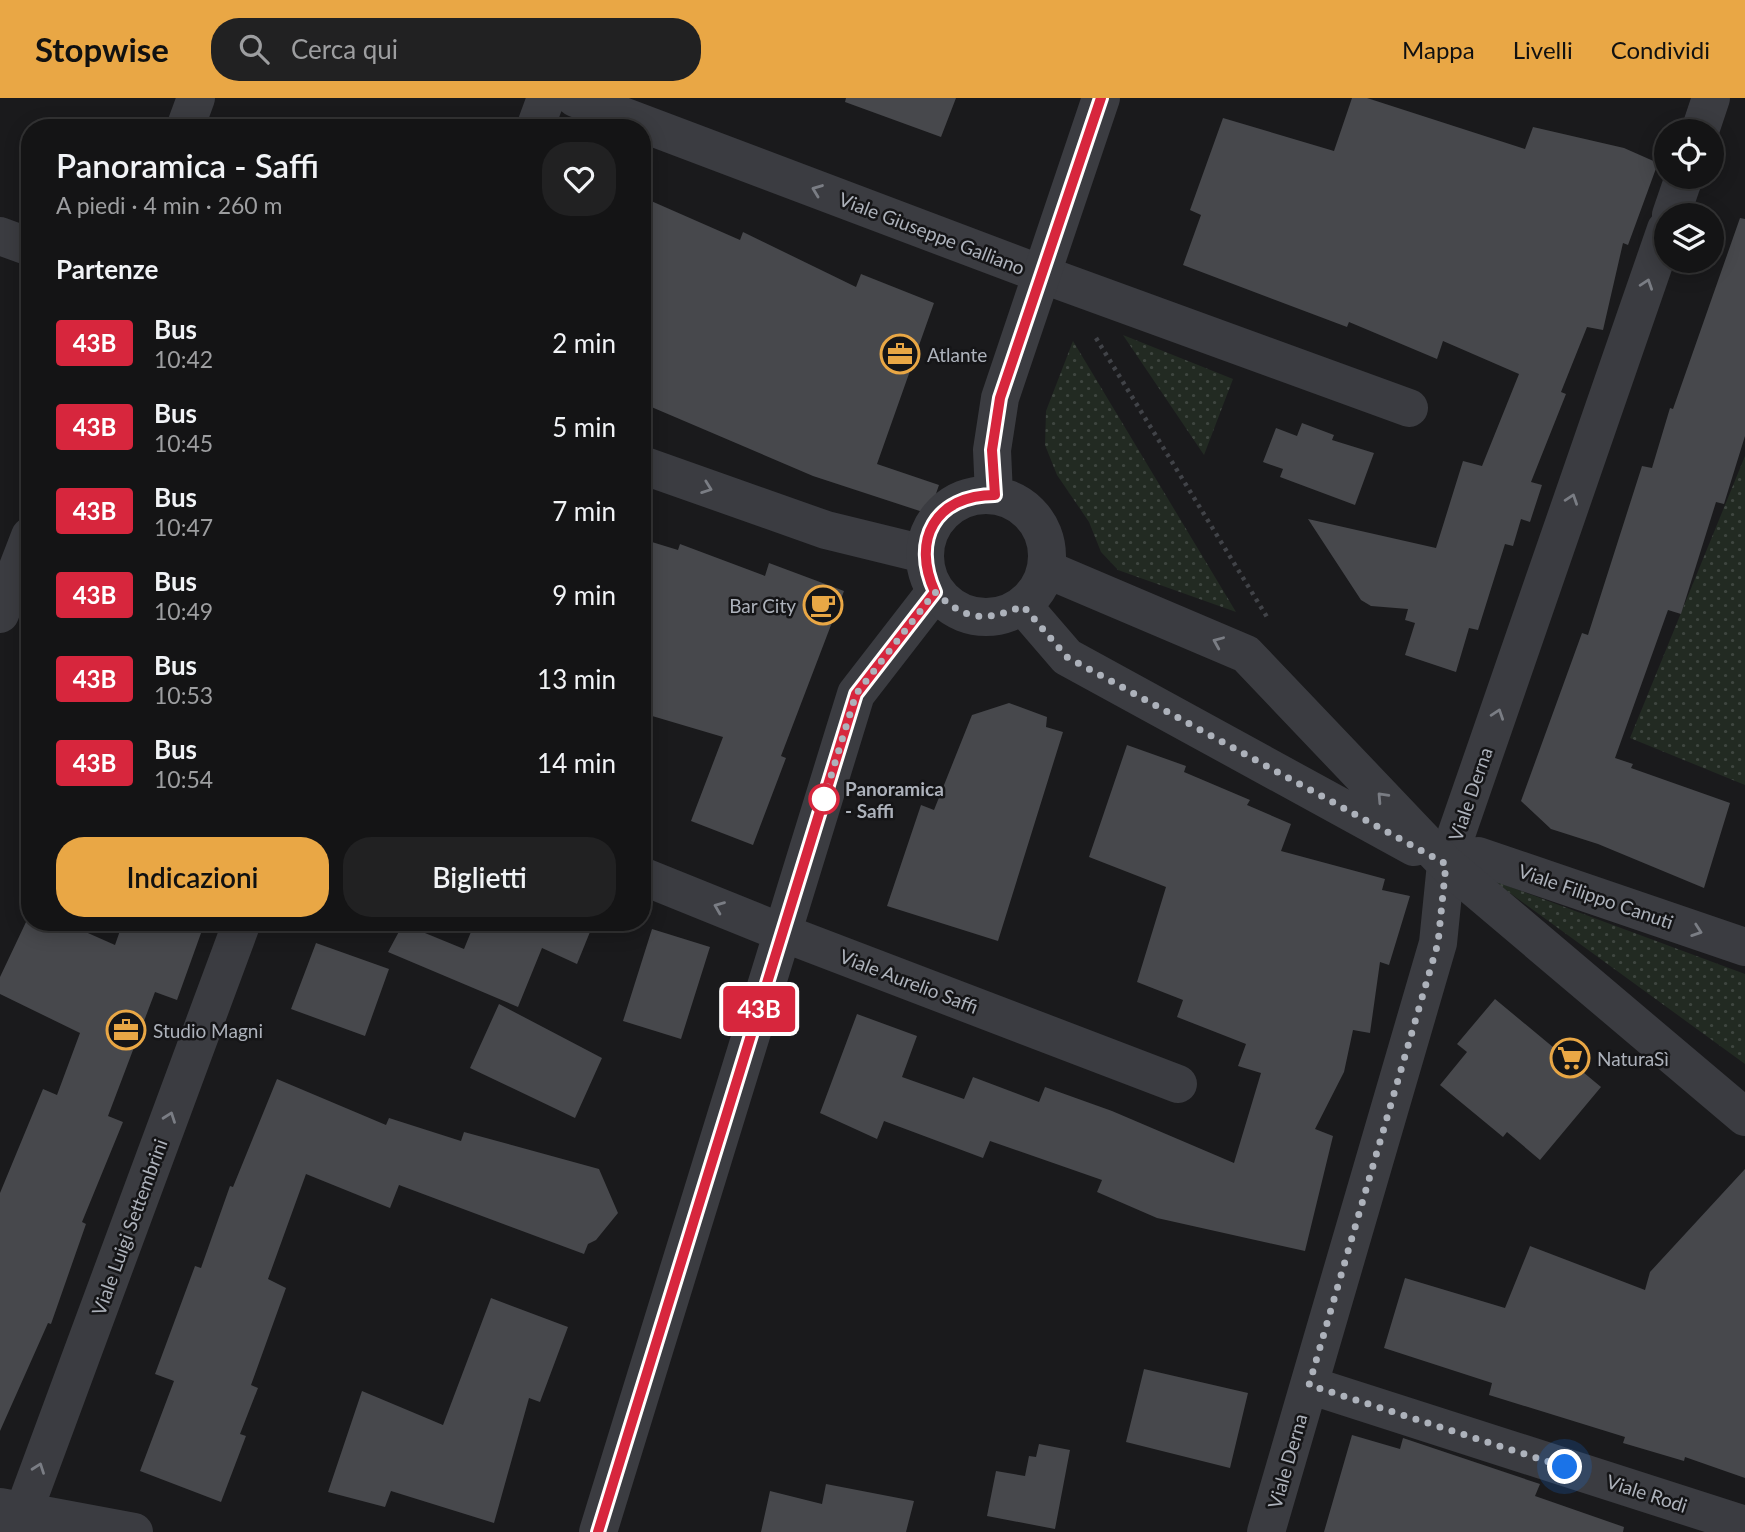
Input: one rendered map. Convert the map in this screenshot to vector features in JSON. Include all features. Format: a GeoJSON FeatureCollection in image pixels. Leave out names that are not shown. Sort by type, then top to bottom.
{"type":"FeatureCollection","features":[{"type":"Feature","properties":{"kind":"street"},"geometry":{"type":"LineString","coordinates":[[188,119],[196,98]]}},
{"type":"Feature","properties":{"kind":"street"},"geometry":{"type":"LineString","coordinates":[[539,119],[547,98]]}},
{"type":"Feature","properties":{"kind":"street","name":"Viale Giuseppe Galliano"},"geometry":{"type":"LineString","coordinates":[[575,98],[631,119]]}},
{"type":"Feature","properties":{"kind":"street"},"geometry":{"type":"LineString","coordinates":[[995,495],[992,450],[1000,398],[1052,278],[1101,98]]}},
{"type":"Feature","properties":{"kind":"street"},"geometry":{"type":"LineString","coordinates":[[1704,119],[1712,98]]}},
{"type":"Feature","properties":{"kind":"street","name":"Viale Giuseppe Galliano"},"geometry":{"type":"LineString","coordinates":[[651,127],[1052,278],[1409,408]]}},
{"type":"Feature","properties":{"kind":"street"},"geometry":{"type":"LineString","coordinates":[[0,236],[21,244]]}},
{"type":"Feature","properties":{"kind":"street","name":"Viale Derna"},"geometry":{"type":"LineString","coordinates":[[1266,1532],[1438,943],[1446,864],[1654,264]]}},
{"type":"Feature","properties":{"kind":"street"},"geometry":{"type":"LineString","coordinates":[[651,468],[825,530],[924,554]]}},
{"type":"Feature","properties":{"kind":"street"},"geometry":{"type":"LineString","coordinates":[[995,495],[1014,502],[1038,524],[1045,538],[1046,569],[1037,591],[1023,606],[996,617],[977,617],[952,608],[935,592],[926,573],[924,554],[934,523],[947,509],[961,500],[995,495]]}},
{"type":"Feature","properties":{"kind":"street"},"geometry":{"type":"LineString","coordinates":[[21,559],[0,613],[21,621]]}},
{"type":"Feature","properties":{"kind":"street"},"geometry":{"type":"LineString","coordinates":[[1046,569],[1247,654],[1446,864],[1745,1117]]}},
{"type":"Feature","properties":{"kind":"street"},"geometry":{"type":"LineString","coordinates":[[597,1532],[856,694],[935,592]]}},
{"type":"Feature","properties":{"kind":"street"},"geometry":{"type":"LineString","coordinates":[[1023,606],[1067,657],[1446,864]]}},
{"type":"Feature","properties":{"kind":"street","name":"Viale Filippo Canuti"},"geometry":{"type":"LineString","coordinates":[[1446,864],[1478,856],[1745,947]]}},
{"type":"Feature","properties":{"kind":"street","name":"Viale Aurelio Saffi"},"geometry":{"type":"LineString","coordinates":[[651,880],[1178,1084]]}},
{"type":"Feature","properties":{"kind":"street","name":"Viale Luigi Settembrini"},"geometry":{"type":"LineString","coordinates":[[13,1517],[239,931]]}},
{"type":"Feature","properties":{"kind":"street","name":"Viale Rodi"},"geometry":{"type":"LineString","coordinates":[[1309,1385],[1745,1525]]}},
{"type":"Feature","properties":{"kind":"street"},"geometry":{"type":"LineString","coordinates":[[13,1517],[134,1532]]}},
{"type":"Feature","properties":{"kind":"path"},"geometry":{"type":"LineString","coordinates":[[1052,278],[1269,620]]}},
{"type":"Feature","properties":{"kind":"shaded area"},"geometry":{"type":"Polygon","coordinates":[[[1123,335],[1233,379],[1204,455],[1123,335]]]}},
{"type":"Feature","properties":{"kind":"shaded area"},"geometry":{"type":"Polygon","coordinates":[[[1073,341],[1236,612],[1118,570],[1101,552],[1089,522],[1057,475],[1045,445],[1046,411],[1073,341]]]}},
{"type":"Feature","properties":{"kind":"shaded area"},"geometry":{"type":"Polygon","coordinates":[[[1745,456],[1745,785],[1630,738],[1745,456]]]}},
{"type":"Feature","properties":{"kind":"shaded area"},"geometry":{"type":"Polygon","coordinates":[[[1492,880],[1745,974],[1745,1064],[1492,880]]]}},
{"type":"Feature","properties":{"kind":"building"},"geometry":{"type":"Polygon","coordinates":[[[846,98],[956,98],[941,137],[845,102],[846,98]]]}},
{"type":"Feature","properties":{"kind":"building"},"geometry":{"type":"Polygon","coordinates":[[[1352,98],[1367,98],[1525,149],[1533,127],[1624,148],[1654,161],[1654,174],[1628,245],[1623,243],[1603,330],[1587,327],[1561,392],[1566,394],[1531,482],[1542,485],[1530,522],[1521,519],[1513,546],[1505,544],[1478,630],[1469,628],[1456,672],[1405,655],[1415,623],[1405,620],[1408,609],[1371,606],[1361,600],[1308,519],[1436,548],[1463,461],[1482,466],[1519,374],[1443,341],[1437,359],[1349,322],[1347,327],[1183,265],[1201,215],[1190,210],[1223,118],[1334,151],[1352,98]]]}},
{"type":"Feature","properties":{"kind":"building"},"geometry":{"type":"Polygon","coordinates":[[[651,201],[740,240],[743,232],[856,287],[861,274],[934,303],[877,464],[939,485],[929,514],[813,476],[651,407],[651,201]]]}},
{"type":"Feature","properties":{"kind":"building"},"geometry":{"type":"Polygon","coordinates":[[[1740,218],[1745,219],[1745,436],[1724,504],[1716,502],[1681,614],[1668,610],[1615,758],[1633,764],[1631,768],[1730,803],[1704,888],[1598,844],[1551,829],[1521,801],[1582,633],[1588,635],[1642,466],[1652,468],[1670,408],[1673,409],[1721,273],[1724,273],[1724,264],[1740,218]]]}},
{"type":"Feature","properties":{"kind":"building"},"geometry":{"type":"Polygon","coordinates":[[[1302,423],[1334,435],[1332,440],[1374,453],[1355,505],[1280,477],[1283,469],[1263,462],[1276,428],[1297,436],[1302,423]]]}},
{"type":"Feature","properties":{"kind":"building"},"geometry":{"type":"Polygon","coordinates":[[[651,542],[678,550],[680,544],[765,576],[769,563],[844,591],[781,756],[786,758],[753,845],[691,821],[723,737],[651,716],[651,542]]]}},
{"type":"Feature","properties":{"kind":"building"},"geometry":{"type":"Polygon","coordinates":[[[1009,703],[1047,717],[1046,727],[1063,732],[998,941],[887,906],[921,805],[934,810],[972,715],[1009,703]]]}},
{"type":"Feature","properties":{"kind":"building"},"geometry":{"type":"Polygon","coordinates":[[[1127,745],[1186,766],[1184,772],[1250,800],[1247,805],[1291,824],[1281,851],[1385,879],[1382,890],[1410,896],[1389,965],[1380,962],[1370,1033],[1353,1030],[1344,1072],[1315,1129],[1333,1136],[1305,1251],[1157,1218],[1097,1192],[1102,1180],[990,1141],[983,1158],[884,1121],[877,1139],[820,1113],[857,1014],[917,1036],[902,1077],[964,1099],[973,1077],[1039,1102],[1045,1087],[1112,1111],[1234,1163],[1261,1073],[1238,1066],[1246,1044],[1177,1017],[1183,1000],[1137,982],[1166,887],[1089,857],[1127,745]]]}},
{"type":"Feature","properties":{"kind":"building"},"geometry":{"type":"Polygon","coordinates":[[[652,929],[710,947],[681,1039],[623,1021],[652,929]]]}},
{"type":"Feature","properties":{"kind":"building"},"geometry":{"type":"Polygon","coordinates":[[[22,931],[83,931],[115,945],[120,931],[202,931],[177,1000],[155,992],[108,1116],[123,1122],[82,1222],[86,1224],[51,1324],[48,1323],[0,1431],[0,1193],[43,1089],[57,1095],[80,1033],[0,994],[0,977],[22,931]]]}},
{"type":"Feature","properties":{"kind":"building"},"geometry":{"type":"Polygon","coordinates":[[[399,931],[420,931],[464,949],[471,931],[590,931],[577,964],[542,948],[518,1007],[388,952],[399,931]]]}},
{"type":"Feature","properties":{"kind":"building"},"geometry":{"type":"Polygon","coordinates":[[[316,943],[389,969],[365,1036],[291,1009],[316,943]]]}},
{"type":"Feature","properties":{"kind":"building"},"geometry":{"type":"Polygon","coordinates":[[[1495,999],[1601,1087],[1540,1160],[1507,1132],[1503,1137],[1440,1085],[1467,1052],[1457,1044],[1495,999]]]}},
{"type":"Feature","properties":{"kind":"building"},"geometry":{"type":"Polygon","coordinates":[[[499,1004],[602,1058],[575,1118],[470,1068],[499,1004]]]}},
{"type":"Feature","properties":{"kind":"building"},"geometry":{"type":"Polygon","coordinates":[[[277,1079],[386,1125],[389,1118],[461,1141],[464,1132],[599,1169],[618,1213],[596,1240],[588,1244],[584,1254],[399,1185],[390,1208],[306,1174],[268,1279],[286,1288],[251,1385],[258,1388],[240,1434],[246,1436],[221,1502],[140,1471],[174,1381],[155,1374],[195,1266],[201,1268],[230,1186],[233,1187],[277,1079]]]}},
{"type":"Feature","properties":{"kind":"building"},"geometry":{"type":"Polygon","coordinates":[[[1745,1169],[1745,1478],[1685,1457],[1684,1461],[1623,1443],[1625,1437],[1489,1395],[1492,1383],[1384,1348],[1405,1278],[1505,1308],[1530,1246],[1645,1290],[1650,1272],[1745,1169]]]}},
{"type":"Feature","properties":{"kind":"building"},"geometry":{"type":"Polygon","coordinates":[[[491,1298],[568,1327],[540,1402],[529,1398],[494,1523],[391,1491],[385,1507],[328,1492],[362,1391],[443,1425],[491,1298]]]}},
{"type":"Feature","properties":{"kind":"building"},"geometry":{"type":"Polygon","coordinates":[[[1144,1369],[1248,1393],[1230,1468],[1126,1442],[1144,1369]]]}},
{"type":"Feature","properties":{"kind":"building"},"geometry":{"type":"Polygon","coordinates":[[[1352,1435],[1400,1449],[1403,1438],[1540,1484],[1535,1496],[1624,1527],[1623,1532],[1324,1532],[1352,1435]]]}},
{"type":"Feature","properties":{"kind":"building"},"geometry":{"type":"Polygon","coordinates":[[[1039,1444],[1070,1450],[1055,1529],[987,1516],[996,1471],[1025,1476],[1029,1456],[1036,1457],[1039,1444]]]}},
{"type":"Feature","properties":{"kind":"building"},"geometry":{"type":"Polygon","coordinates":[[[826,1484],[914,1501],[906,1532],[761,1532],[770,1491],[822,1504],[826,1484]]]}},
{"type":"Feature","properties":{"kind":"bus line","name":"43B"},"geometry":{"type":"LineString","coordinates":[[598,1532],[856,694],[935,592],[926,573],[924,554],[934,523],[947,509],[961,500],[979,495],[995,495],[992,450],[1000,398],[1101,98]]}},
{"type":"Feature","properties":{"kind":"place","name":"Atlante"},"geometry":{"type":"Point","coordinates":[900,354]}},
{"type":"Feature","properties":{"kind":"place","name":"Bar City"},"geometry":{"type":"Point","coordinates":[823,605]}},
{"type":"Feature","properties":{"kind":"place","name":"Panoramica - Saffi"},"geometry":{"type":"Point","coordinates":[824,799]}},
{"type":"Feature","properties":{"kind":"place","name":"Studio Magni"},"geometry":{"type":"Point","coordinates":[126,1030]}},
{"type":"Feature","properties":{"kind":"place","name":"NaturaSì"},"geometry":{"type":"Point","coordinates":[1570,1058]}},
{"type":"Feature","properties":{"kind":"route"},"geometry":{"type":"LineString","coordinates":[[824,799],[856,694],[935,592],[952,608],[977,617],[996,617],[1023,606],[1067,657],[1446,864],[1438,943],[1309,1385],[1565,1467]]}}]}
